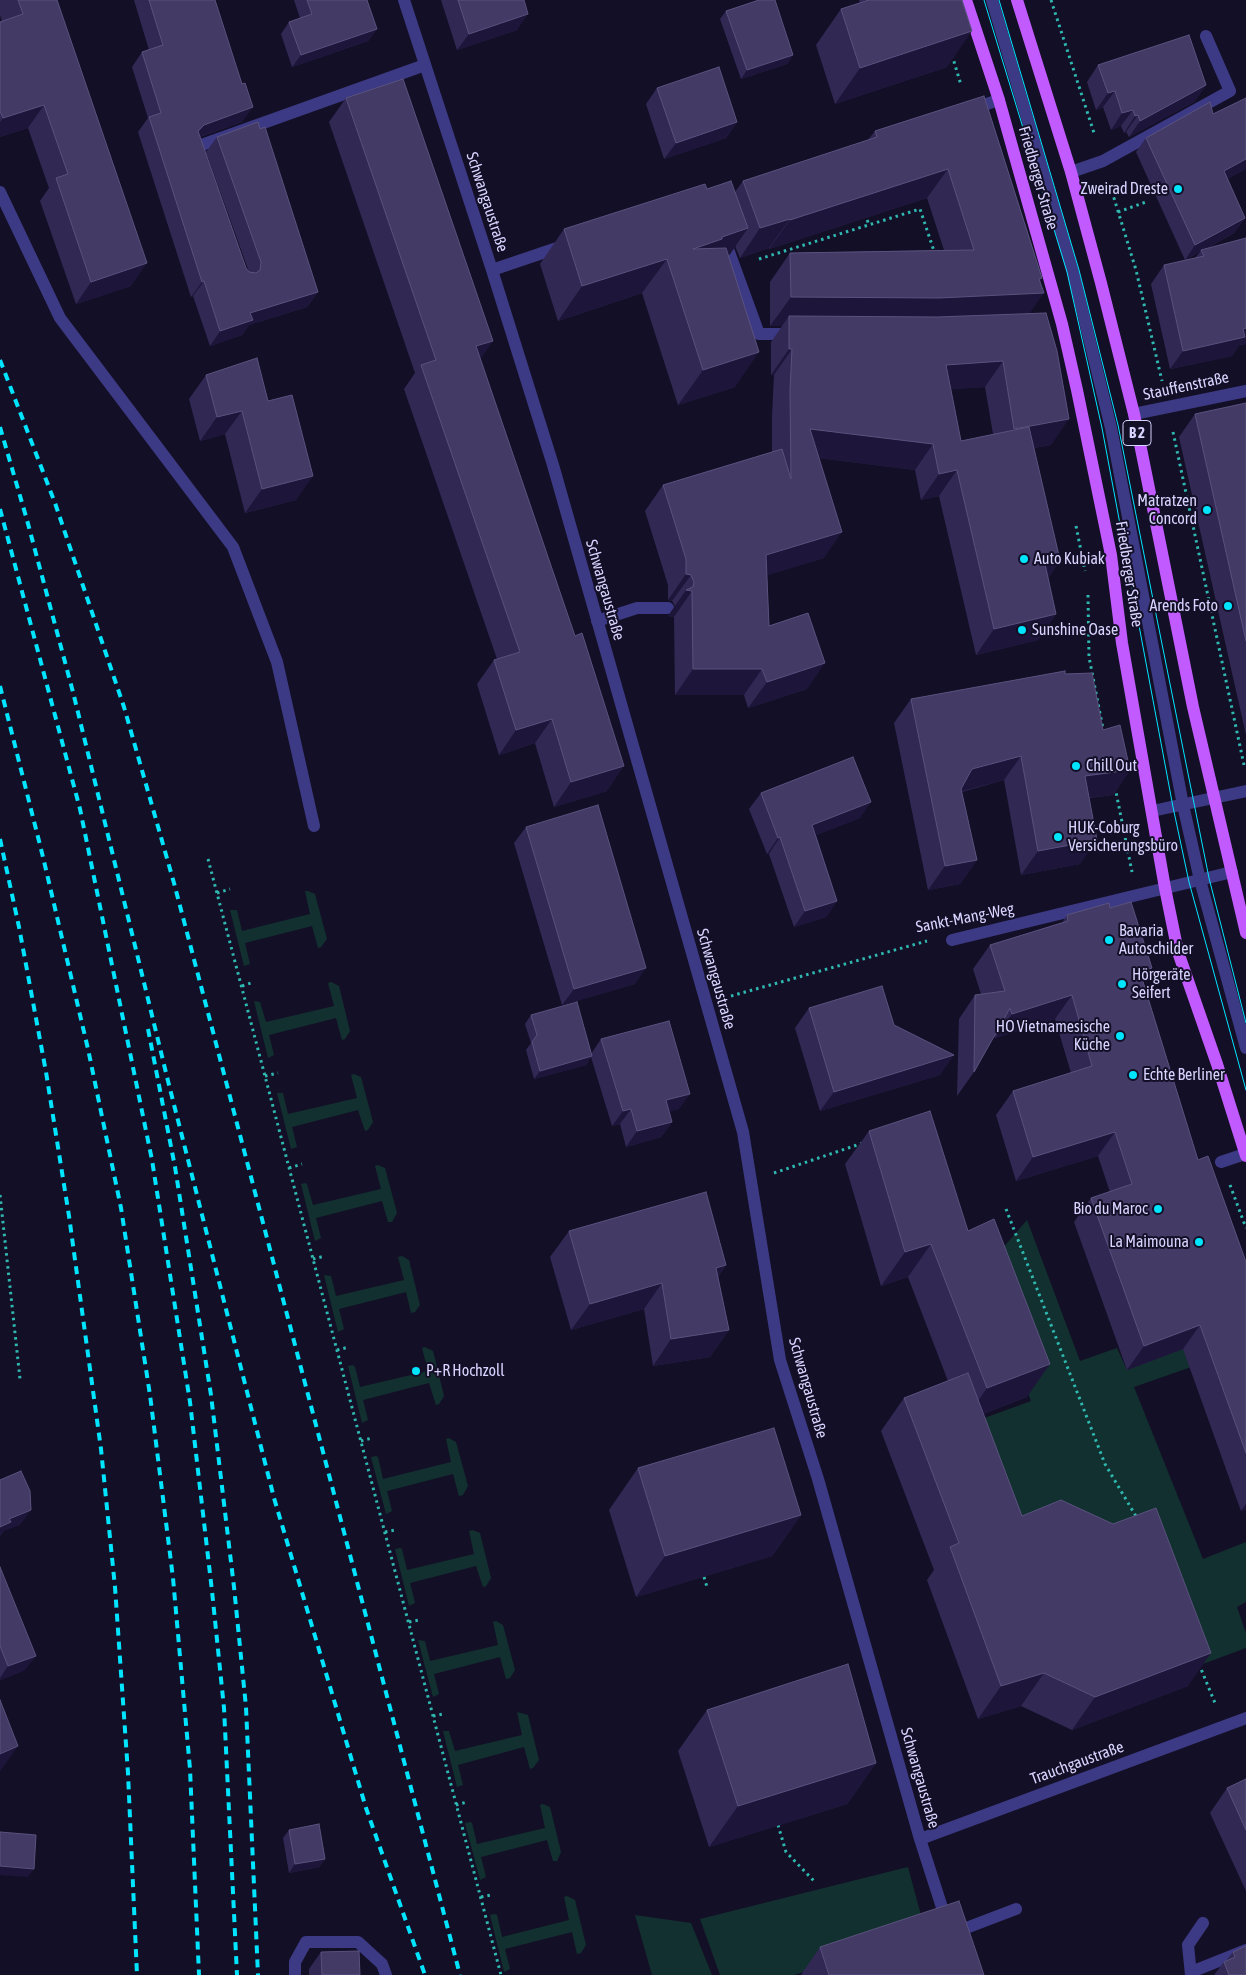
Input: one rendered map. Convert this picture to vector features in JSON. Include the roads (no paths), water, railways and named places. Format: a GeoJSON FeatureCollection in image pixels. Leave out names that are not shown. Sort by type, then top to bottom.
{"type":"FeatureCollection","features":[{"type":"Feature","properties":{"kind":"main road","name":"Friedberger Straße"},"geometry":{"type":"LineString","coordinates":[[966,0],[999,100],[1058,325],[1111,555],[1122,643],[1178,952],[1246,1155]]}},
{"type":"Feature","properties":{"kind":"main road","name":"Friedberger Straße"},"geometry":{"type":"LineString","coordinates":[[1017,0],[1071,172],[1134,414],[1193,707],[1246,933]]}},
{"type":"Feature","properties":{"kind":"street","name":"Schwangaustraße"},"geometry":{"type":"LineString","coordinates":[[404,0],[492,270],[552,465],[743,1132],[780,1360],[818,1479],[920,1839],[952,1938],[1016,1909]]}},
{"type":"Feature","properties":{"kind":"street"},"geometry":{"type":"LineString","coordinates":[[992,0],[1073,272],[1104,400],[1183,805],[1200,880],[1246,1048]]}},
{"type":"Feature","properties":{"kind":"street"},"geometry":{"type":"LineString","coordinates":[[1071,172],[1102,161],[1230,91],[1206,36]]}},
{"type":"Feature","properties":{"kind":"street"},"geometry":{"type":"LineString","coordinates":[[203,164],[196,147],[424,65]]}},
{"type":"Feature","properties":{"kind":"street"},"geometry":{"type":"LineString","coordinates":[[965,111],[999,100]]}},
{"type":"Feature","properties":{"kind":"street"},"geometry":{"type":"LineString","coordinates":[[0,192],[60,318],[233,547],[277,662],[314,826]]}},
{"type":"Feature","properties":{"kind":"street"},"geometry":{"type":"LineString","coordinates":[[719,224],[759,334],[806,334]]}},
{"type":"Feature","properties":{"kind":"street"},"geometry":{"type":"LineString","coordinates":[[492,270],[576,242]]}},
{"type":"Feature","properties":{"kind":"street","name":"Stauffenstraße"},"geometry":{"type":"LineString","coordinates":[[1134,414],[1246,391]]}},
{"type":"Feature","properties":{"kind":"street"},"geometry":{"type":"LineString","coordinates":[[597,621],[637,608],[668,608]]}},
{"type":"Feature","properties":{"kind":"street"},"geometry":{"type":"LineString","coordinates":[[1152,811],[1246,791]]}},
{"type":"Feature","properties":{"kind":"street","name":"Sankt-Mang-Weg"},"geometry":{"type":"LineString","coordinates":[[952,940],[1232,872]]}},
{"type":"Feature","properties":{"kind":"street"},"geometry":{"type":"LineString","coordinates":[[1221,1162],[1246,1155]]}},
{"type":"Feature","properties":{"kind":"street","name":"Trauchgaustraße"},"geometry":{"type":"LineString","coordinates":[[920,1839],[1246,1718]]}},
{"type":"Feature","properties":{"kind":"street"},"geometry":{"type":"LineString","coordinates":[[1203,1923],[1188,1945],[1191,1974],[1246,1950]]}},
{"type":"Feature","properties":{"kind":"street"},"geometry":{"type":"LineString","coordinates":[[296,1975],[295,1962],[306,1942],[358,1942],[382,1964],[386,1975]]}},
{"type":"Feature","properties":{"kind":"tram line"},"geometry":{"type":"LineString","coordinates":[[984,0],[1067,272],[1102,428],[1173,807],[1189,882],[1246,1090]]}},
{"type":"Feature","properties":{"kind":"tram line"},"geometry":{"type":"LineString","coordinates":[[999,0],[1079,270],[1118,425],[1209,878],[1246,1023]]}},
{"type":"Feature","properties":{"kind":"railway"},"geometry":{"type":"LineString","coordinates":[[0,360],[55,503],[124,707],[174,883],[460,1975]]}},
{"type":"Feature","properties":{"kind":"railway"},"geometry":{"type":"LineString","coordinates":[[0,427],[73,692],[169,1085],[274,1498],[366,1808],[425,1975]]}},
{"type":"Feature","properties":{"kind":"railway"},"geometry":{"type":"LineString","coordinates":[[0,509],[80,809],[152,1160],[190,1402],[212,1591],[224,1708],[237,1975]]}},
{"type":"Feature","properties":{"kind":"railway"},"geometry":{"type":"LineString","coordinates":[[0,686],[43,857],[88,1049],[121,1208],[150,1395],[173,1578],[190,1769],[199,1975]]}},
{"type":"Feature","properties":{"kind":"railway"},"geometry":{"type":"LineString","coordinates":[[0,839],[19,927],[46,1072],[69,1216],[101,1449],[115,1587],[128,1773],[137,1975]]}},
{"type":"Feature","properties":{"kind":"railway"},"geometry":{"type":"LineString","coordinates":[[148,1029],[175,1167],[211,1395],[234,1587],[246,1707],[258,1975]]}},
{"type":"Feature","properties":{"kind":"place","name":"Zweirad Dreste"},"geometry":{"type":"Point","coordinates":[1178,189]}},
{"type":"Feature","properties":{"kind":"place","name":"Matratzen Concord"},"geometry":{"type":"Point","coordinates":[1207,510]}},
{"type":"Feature","properties":{"kind":"place","name":"Auto Kubiak"},"geometry":{"type":"Point","coordinates":[1024,559]}},
{"type":"Feature","properties":{"kind":"place","name":"Arends Foto"},"geometry":{"type":"Point","coordinates":[1228,606]}},
{"type":"Feature","properties":{"kind":"place","name":"Sunshine Oase"},"geometry":{"type":"Point","coordinates":[1022,630]}},
{"type":"Feature","properties":{"kind":"place","name":"Chill Out"},"geometry":{"type":"Point","coordinates":[1076,766]}},
{"type":"Feature","properties":{"kind":"place","name":"HUK-Coburg Versicherungsbüro"},"geometry":{"type":"Point","coordinates":[1058,837]}},
{"type":"Feature","properties":{"kind":"place","name":"Bavaria Autoschilder"},"geometry":{"type":"Point","coordinates":[1109,940]}},
{"type":"Feature","properties":{"kind":"place","name":"Hörgeräte Seifert"},"geometry":{"type":"Point","coordinates":[1122,984]}},
{"type":"Feature","properties":{"kind":"place","name":"HO Vietnamesische Küche"},"geometry":{"type":"Point","coordinates":[1120,1036]}},
{"type":"Feature","properties":{"kind":"place","name":"Echte Berliner"},"geometry":{"type":"Point","coordinates":[1133,1075]}},
{"type":"Feature","properties":{"kind":"place","name":"Bio du Maroc"},"geometry":{"type":"Point","coordinates":[1158,1209]}},
{"type":"Feature","properties":{"kind":"place","name":"La Maimouna"},"geometry":{"type":"Point","coordinates":[1199,1242]}},
{"type":"Feature","properties":{"kind":"place","name":"P+R Hochzoll"},"geometry":{"type":"Point","coordinates":[416,1371]}}]}
